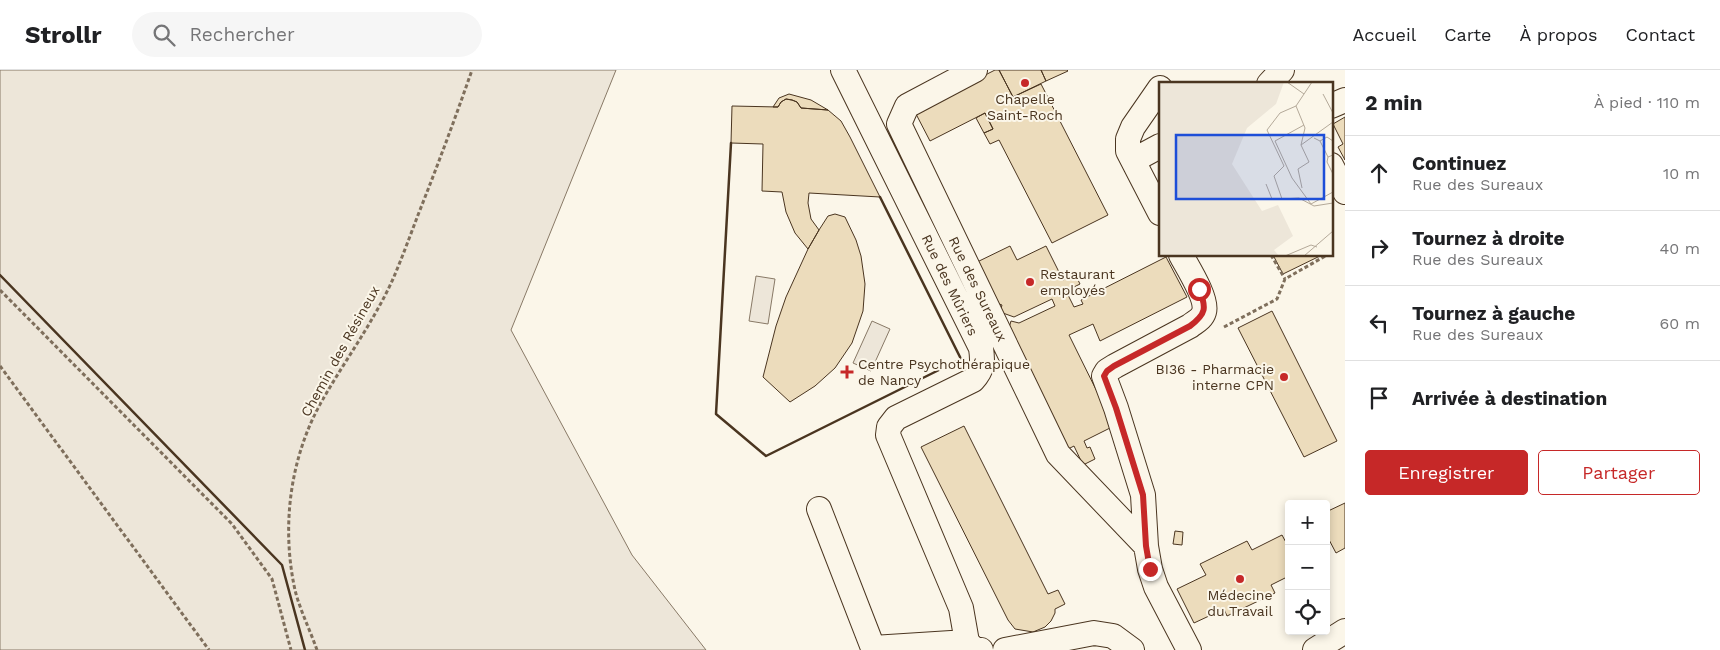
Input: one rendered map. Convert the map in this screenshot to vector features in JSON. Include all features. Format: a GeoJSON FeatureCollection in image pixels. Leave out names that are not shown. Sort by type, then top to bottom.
{"type":"FeatureCollection","features":[{"type":"Feature","properties":{"kind":"street","name":"Rue des Mûriers"},"geometry":{"type":"LineString","coordinates":[[843,70],[981,348],[983,361],[981,372],[974,380],[896,418],[889,427],[888,435],[961,608],[974,646]]}},
{"type":"Feature","properties":{"kind":"street","name":"Rue des Sureaux"},"geometry":{"type":"LineString","coordinates":[[975,70],[906,106],[899,124],[1058,454],[1146,546]]}},
{"type":"Feature","properties":{"kind":"street"},"geometry":{"type":"LineString","coordinates":[[1163,82],[1168,70]]}},
{"type":"Feature","properties":{"kind":"street"},"geometry":{"type":"LineString","coordinates":[[1159,89],[1133,127],[1128,139],[1128,151],[1159,211]]}},
{"type":"Feature","properties":{"kind":"street"},"geometry":{"type":"LineString","coordinates":[[1332,106],[1345,100]]}},
{"type":"Feature","properties":{"kind":"street"},"geometry":{"type":"LineString","coordinates":[[1134,160],[1159,147]]}},
{"type":"Feature","properties":{"kind":"street"},"geometry":{"type":"LineString","coordinates":[[1332,167],[1345,192]]}},
{"type":"Feature","properties":{"kind":"street"},"geometry":{"type":"LineString","coordinates":[[1182,256],[1204,301],[1204,312],[1200,319],[1114,366],[1104,376],[1143,495],[1146,546],[1150,569],[1156,587],[1189,650]]}},
{"type":"Feature","properties":{"kind":"street"},"geometry":{"type":"LineString","coordinates":[[819,508],[873,648],[974,646]]}},
{"type":"Feature","properties":{"kind":"street"},"geometry":{"type":"LineString","coordinates":[[1315,650],[1345,631]]}},
{"type":"Feature","properties":{"kind":"street"},"geometry":{"type":"LineString","coordinates":[[1005,650],[1094,633],[1113,636],[1132,650]]}},
{"type":"Feature","properties":{"kind":"path","name":"Chemin des Résineux"},"geometry":{"type":"LineString","coordinates":[[317,650],[296,591],[290,556],[288,531],[291,489],[297,463],[321,402],[375,314],[393,279],[472,70]]}},
{"type":"Feature","properties":{"kind":"path"},"geometry":{"type":"LineString","coordinates":[[1272,256],[1284,280]]}},
{"type":"Feature","properties":{"kind":"path"},"geometry":{"type":"LineString","coordinates":[[1224,327],[1277,299],[1284,280],[1325,256]]}},
{"type":"Feature","properties":{"kind":"path"},"geometry":{"type":"LineString","coordinates":[[0,290],[232,524],[272,579],[291,650]]}},
{"type":"Feature","properties":{"kind":"path"},"geometry":{"type":"LineString","coordinates":[[0,366],[209,650]]}},
{"type":"Feature","properties":{"kind":"shaded area"},"geometry":{"type":"Polygon","coordinates":[[[0,70],[616,70],[511,330],[632,555],[706,650],[0,650],[0,70]]]}},
{"type":"Feature","properties":{"kind":"shaded area"},"geometry":{"type":"Polygon","coordinates":[[[756,276],[775,279],[768,324],[749,321],[756,276]]]}},
{"type":"Feature","properties":{"kind":"shaded area"},"geometry":{"type":"Polygon","coordinates":[[[872,321],[890,329],[871,371],[853,363],[872,321]]]}},
{"type":"Feature","properties":{"kind":"building"},"geometry":{"type":"Polygon","coordinates":[[[995,70],[999,70],[1013,97],[1041,84],[1108,215],[1052,243],[999,140],[990,144],[984,133],[993,129],[985,113],[930,141],[916,114],[917,110],[995,70]]]}},
{"type":"Feature","properties":{"kind":"building","name":"Chapelle Saint-Roch"},"geometry":{"type":"Polygon","coordinates":[[[999,70],[1041,70],[1046,81],[1013,97],[999,70]]]}},
{"type":"Feature","properties":{"kind":"building"},"geometry":{"type":"Polygon","coordinates":[[[1041,70],[1067,70],[1068,71],[1046,81],[1041,70]]]}},
{"type":"Feature","properties":{"kind":"building"},"geometry":{"type":"Polygon","coordinates":[[[789,94],[811,100],[828,110],[801,108],[797,102],[786,99],[778,107],[773,107],[779,98],[789,94]]]}},
{"type":"Feature","properties":{"kind":"building"},"geometry":{"type":"Polygon","coordinates":[[[786,99],[797,102],[801,108],[828,110],[841,121],[880,197],[809,193],[808,203],[811,219],[819,230],[808,249],[795,233],[786,212],[782,192],[762,191],[763,144],[731,143],[732,106],[778,107],[786,99]]]}},
{"type":"Feature","properties":{"kind":"building"},"geometry":{"type":"Polygon","coordinates":[[[985,113],[993,129],[984,133],[976,118],[985,113]]]}},
{"type":"Feature","properties":{"kind":"building"},"geometry":{"type":"Polygon","coordinates":[[[1345,117],[1345,160],[1338,147],[1343,144],[1333,124],[1345,117]]]}},
{"type":"Feature","properties":{"kind":"building"},"geometry":{"type":"Polygon","coordinates":[[[835,214],[845,217],[861,256],[865,284],[863,311],[852,343],[835,368],[815,386],[790,402],[763,377],[776,326],[786,297],[819,230],[828,216],[835,214]]]}},
{"type":"Feature","properties":{"kind":"building"},"geometry":{"type":"Polygon","coordinates":[[[1010,246],[1017,260],[1046,246],[1063,280],[1075,274],[1080,284],[1066,291],[1074,307],[1083,304],[1081,300],[1166,257],[1187,297],[1100,341],[1093,324],[1069,335],[1114,426],[1084,441],[1087,448],[1090,447],[1095,459],[1083,465],[1074,446],[1068,449],[1009,328],[1011,321],[1019,323],[1055,306],[1052,299],[1014,317],[1000,312],[1002,305],[991,301],[973,264],[1010,246]]]}},
{"type":"Feature","properties":{"kind":"building"},"geometry":{"type":"Polygon","coordinates":[[[1274,256],[1320,256],[1283,274],[1274,256]]]}},
{"type":"Feature","properties":{"kind":"building","name":"BI36 - Pharmacie interne CPN"},"geometry":{"type":"Polygon","coordinates":[[[1272,311],[1337,441],[1304,457],[1238,328],[1272,311]]]}},
{"type":"Feature","properties":{"kind":"building"},"geometry":{"type":"Polygon","coordinates":[[[964,426],[1048,594],[1058,590],[1065,604],[1055,609],[1051,621],[1045,627],[1033,632],[1015,629],[1008,620],[921,447],[964,426]]]}},
{"type":"Feature","properties":{"kind":"building"},"geometry":{"type":"Polygon","coordinates":[[[1345,503],[1345,548],[1336,553],[1330,542],[1330,510],[1345,503]]]}},
{"type":"Feature","properties":{"kind":"building"},"geometry":{"type":"Polygon","coordinates":[[[1175,531],[1183,532],[1182,545],[1173,544],[1175,531]]]}},
{"type":"Feature","properties":{"kind":"building","name":"Médecine du Travail"},"geometry":{"type":"Polygon","coordinates":[[[1282,535],[1285,541],[1285,578],[1271,585],[1275,593],[1227,616],[1224,609],[1194,623],[1177,589],[1206,575],[1200,564],[1247,541],[1252,550],[1282,535]]]}},
{"type":"Feature","properties":{"kind":"wall"},"geometry":{"type":"LineString","coordinates":[[731,143],[716,414],[766,456],[961,359],[880,197]]}},
{"type":"Feature","properties":{"kind":"wall"},"geometry":{"type":"LineString","coordinates":[[0,275],[282,565],[305,650]]}},
{"type":"Feature","properties":{"kind":"place","name":"Chapelle Saint-Roch"},"geometry":{"type":"Point","coordinates":[1025,83]}},
{"type":"Feature","properties":{"kind":"place","name":"Restaurant employés"},"geometry":{"type":"Point","coordinates":[1030,282]}},
{"type":"Feature","properties":{"kind":"place","name":"Centre Psychothérapique de Nancy"},"geometry":{"type":"Point","coordinates":[847,372]}},
{"type":"Feature","properties":{"kind":"place","name":"BI36 - Pharmacie interne CPN"},"geometry":{"type":"Point","coordinates":[1284,377]}},
{"type":"Feature","properties":{"kind":"place","name":"Médecine du Travail"},"geometry":{"type":"Point","coordinates":[1240,579]}},
{"type":"Feature","properties":{"kind":"route"},"geometry":{"type":"LineString","coordinates":[[1150,569],[1146,546],[1143,495],[1104,376],[1114,366],[1200,319],[1204,312],[1204,301],[1199,289]]}}]}
